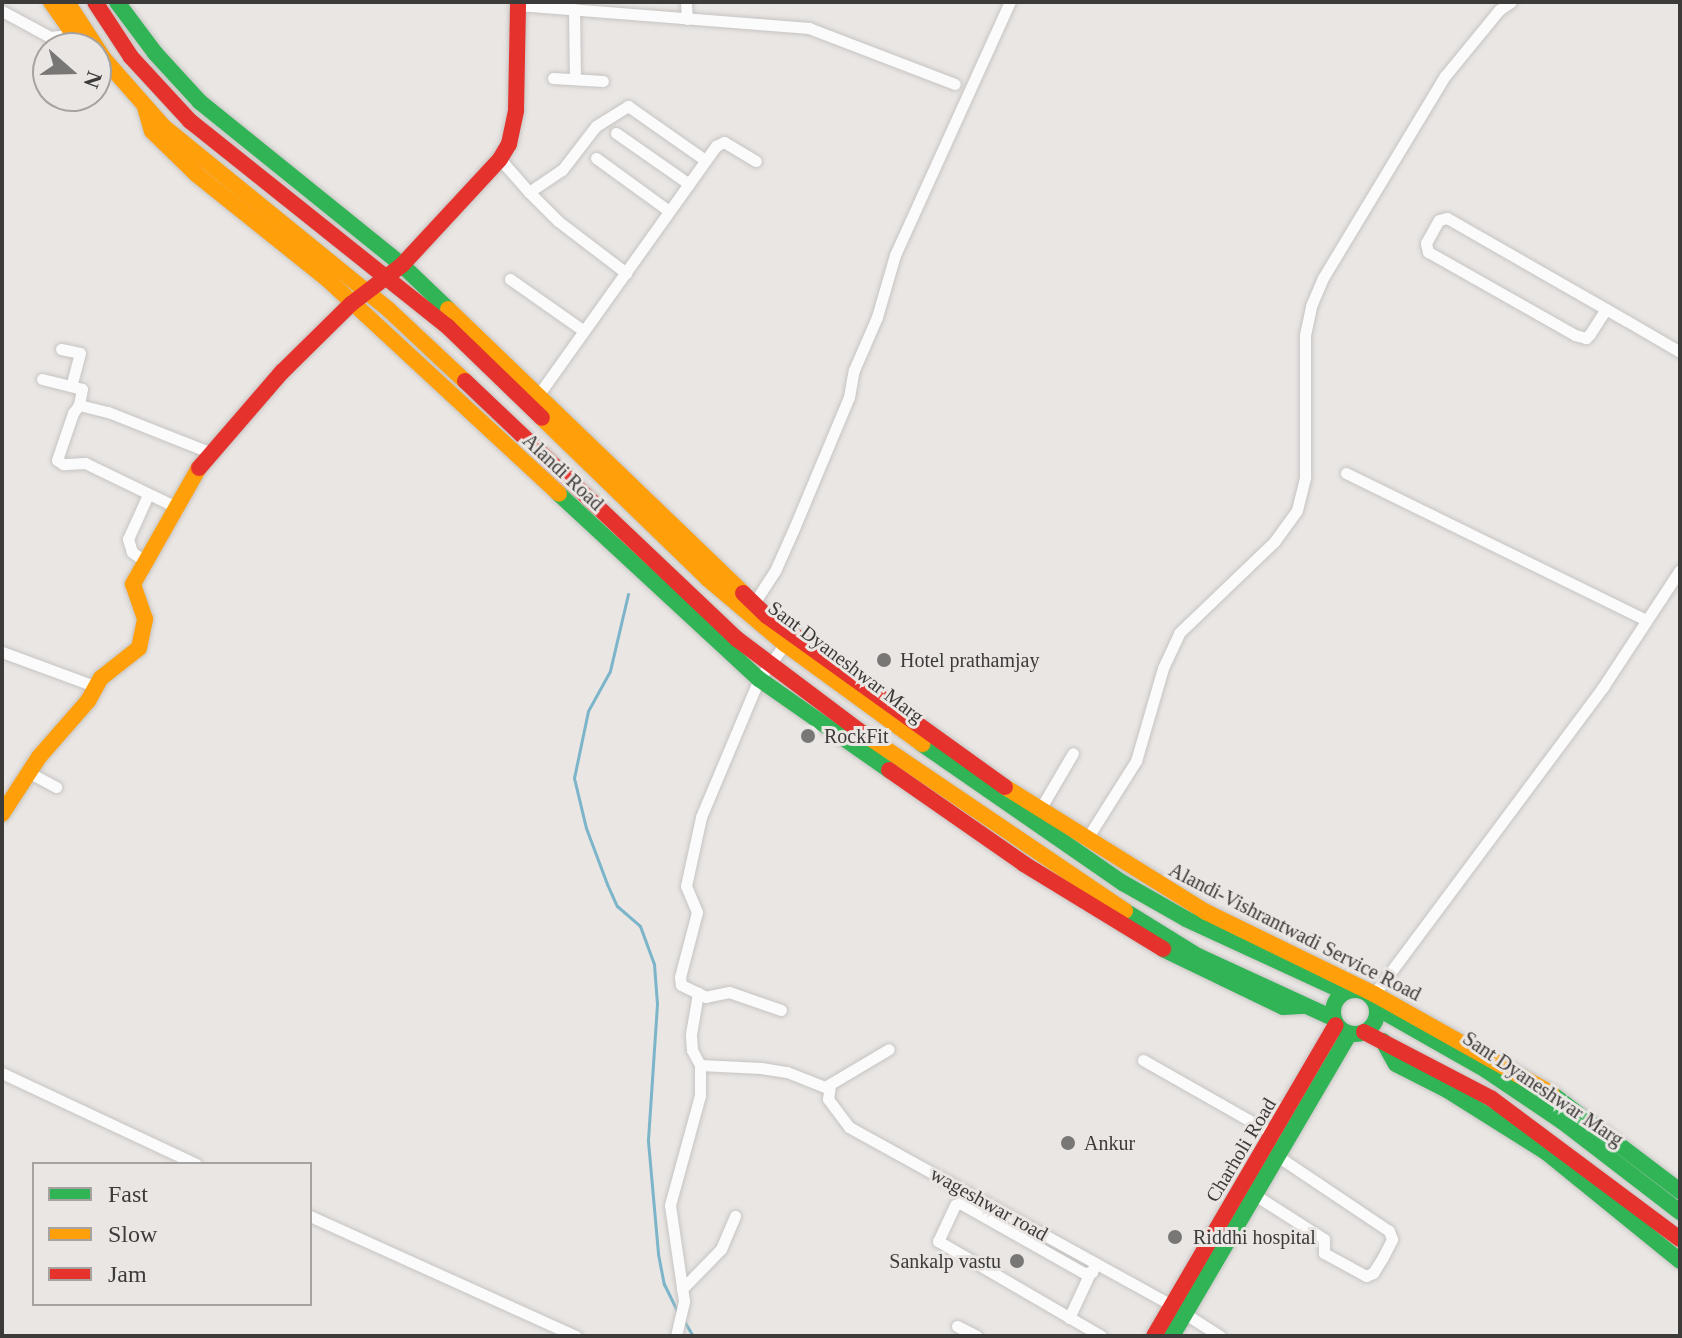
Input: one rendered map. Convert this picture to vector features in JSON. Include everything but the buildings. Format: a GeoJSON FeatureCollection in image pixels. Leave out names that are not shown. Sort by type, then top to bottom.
{"type":"FeatureCollection","features":[{"type":"Feature","properties":{"kind":"street"},"geometry":{"type":"LineString","coordinates":[[51,2],[79,32]]}},
{"type":"Feature","properties":{"kind":"street"},"geometry":{"type":"LineString","coordinates":[[67,2],[82,32]]}},
{"type":"Feature","properties":{"kind":"street","name":"Sant Dyaneshwar Marg"},"geometry":{"type":"LineString","coordinates":[[95,2],[131,57],[190,121],[387,275],[492,368],[708,579],[948,764],[1123,883],[1186,919],[1345,992],[1358,989],[1563,1122],[1680,1212]]}},
{"type":"Feature","properties":{"kind":"street"},"geometry":{"type":"LineString","coordinates":[[117,2],[155,53],[200,102],[402,265],[539,394],[788,639],[773,667],[754,674],[701,817],[686,891],[697,912],[680,983],[712,998],[729,992],[781,1010]]}},
{"type":"Feature","properties":{"kind":"street"},"geometry":{"type":"LineString","coordinates":[[686,2],[687,19]]}},
{"type":"Feature","properties":{"kind":"street"},"geometry":{"type":"LineString","coordinates":[[754,603],[775,571],[795,526],[849,397],[854,370],[877,317],[895,255],[1010,2]]}},
{"type":"Feature","properties":{"kind":"street"},"geometry":{"type":"LineString","coordinates":[[1086,840],[1136,761],[1163,668],[1179,633],[1265,552],[1297,510],[1305,477],[1307,319],[1327,269],[1445,76],[1492,18],[1511,2]]}},
{"type":"Feature","properties":{"kind":"street"},"geometry":{"type":"LineString","coordinates":[[2,814],[28,772],[101,678],[139,648],[145,619],[133,584],[174,506],[209,452],[257,398],[351,304],[402,265],[500,159],[509,144],[516,110],[518,4],[627,8],[687,19],[809,28],[955,84]]}},
{"type":"Feature","properties":{"kind":"street"},"geometry":{"type":"LineString","coordinates":[[575,79],[578,7]]}},
{"type":"Feature","properties":{"kind":"street"},"geometry":{"type":"LineString","coordinates":[[2,11],[41,32]]}},
{"type":"Feature","properties":{"kind":"street"},"geometry":{"type":"LineString","coordinates":[[112,69],[145,107],[210,168],[366,292]]}},
{"type":"Feature","properties":{"kind":"street"},"geometry":{"type":"LineString","coordinates":[[553,78],[603,81]]}},
{"type":"Feature","properties":{"kind":"street"},"geometry":{"type":"LineString","coordinates":[[529,192],[562,170],[596,126],[628,106],[705,160]]}},
{"type":"Feature","properties":{"kind":"street","name":"Alandi Road"},"geometry":{"type":"LineString","coordinates":[[145,107],[158,139],[207,183],[327,279],[754,674]]}},
{"type":"Feature","properties":{"kind":"street"},"geometry":{"type":"LineString","coordinates":[[616,133],[689,184]]}},
{"type":"Feature","properties":{"kind":"street"},"geometry":{"type":"LineString","coordinates":[[539,394],[716,146],[724,142],[756,161]]}},
{"type":"Feature","properties":{"kind":"street"},"geometry":{"type":"LineString","coordinates":[[596,158],[669,211]]}},
{"type":"Feature","properties":{"kind":"street"},"geometry":{"type":"LineString","coordinates":[[500,159],[558,221],[626,273]]}},
{"type":"Feature","properties":{"kind":"street"},"geometry":{"type":"LineString","coordinates":[[1606,309],[1590,334],[1582,338],[1428,252],[1426,243],[1439,220],[1447,218],[1606,309],[1680,352]]}},
{"type":"Feature","properties":{"kind":"street"},"geometry":{"type":"LineString","coordinates":[[510,279],[584,331]]}},
{"type":"Feature","properties":{"kind":"street","name":"Sant Dyaneshwar Marg"},"geometry":{"type":"LineString","coordinates":[[366,292],[636,540],[737,639],[773,667],[1079,883],[1198,956],[1346,1027],[1383,1041],[1492,1099],[1668,1227],[1680,1239]]}},
{"type":"Feature","properties":{"kind":"street"},"geometry":{"type":"LineString","coordinates":[[61,349],[80,353],[71,386]]}},
{"type":"Feature","properties":{"kind":"street"},"geometry":{"type":"LineString","coordinates":[[42,379],[82,389],[79,405],[57,460],[63,464],[85,463],[174,506]]}},
{"type":"Feature","properties":{"kind":"street"},"geometry":{"type":"LineString","coordinates":[[79,405],[130,419],[209,452]]}},
{"type":"Feature","properties":{"kind":"street"},"geometry":{"type":"LineString","coordinates":[[1346,473],[1646,620]]}},
{"type":"Feature","properties":{"kind":"street"},"geometry":{"type":"LineString","coordinates":[[143,560],[132,552],[128,539],[148,495]]}},
{"type":"Feature","properties":{"kind":"street"},"geometry":{"type":"LineString","coordinates":[[1345,992],[1334,1003],[1346,1027],[1375,1023],[1374,1000],[1588,708],[1680,570]]}},
{"type":"Feature","properties":{"kind":"street","name":"Alandi-Vishrantwadi Service Road"},"geometry":{"type":"LineString","coordinates":[[788,639],[814,651],[1039,811],[1206,912],[1563,1100],[1680,1191]]}},
{"type":"Feature","properties":{"kind":"street"},"geometry":{"type":"LineString","coordinates":[[2,652],[97,687]]}},
{"type":"Feature","properties":{"kind":"street"},"geometry":{"type":"LineString","coordinates":[[754,674],[1024,864],[1144,940],[1283,1007],[1305,1006]]}},
{"type":"Feature","properties":{"kind":"street"},"geometry":{"type":"LineString","coordinates":[[1039,811],[1073,753]]}},
{"type":"Feature","properties":{"kind":"street"},"geometry":{"type":"LineString","coordinates":[[28,772],[56,787]]}},
{"type":"Feature","properties":{"kind":"street"},"geometry":{"type":"LineString","coordinates":[[676,1336],[683,1319],[682,1289],[670,1205],[676,1174],[697,1113],[700,1065],[692,1050],[691,1034],[698,993]]}},
{"type":"Feature","properties":{"kind":"street","name":"Charholi Road"},"geometry":{"type":"LineString","coordinates":[[1172,1336],[1179,1309],[1275,1135],[1306,1094],[1346,1027]]}},
{"type":"Feature","properties":{"kind":"street"},"geometry":{"type":"LineString","coordinates":[[1383,1041],[1396,1064],[1447,1090],[1546,1152],[1680,1261]]}},
{"type":"Feature","properties":{"kind":"street"},"geometry":{"type":"LineString","coordinates":[[700,1065],[749,1066],[787,1072],[821,1087],[830,1086],[889,1049]]}},
{"type":"Feature","properties":{"kind":"street"},"geometry":{"type":"LineString","coordinates":[[1143,1060],[1275,1135]]}},
{"type":"Feature","properties":{"kind":"street"},"geometry":{"type":"LineString","coordinates":[[2,1073],[192,1162]]}},
{"type":"Feature","properties":{"kind":"street","name":"wageshwar road"},"geometry":{"type":"LineString","coordinates":[[830,1086],[828,1099],[849,1127],[1179,1309],[1220,1336]]}},
{"type":"Feature","properties":{"kind":"street","name":"Charholi Road"},"geometry":{"type":"LineString","coordinates":[[1154,1336],[1179,1309],[1279,1157],[1306,1094]]}},
{"type":"Feature","properties":{"kind":"street"},"geometry":{"type":"LineString","coordinates":[[1255,1195],[1324,1239],[1324,1253],[1366,1276],[1373,1273],[1392,1239],[1389,1231],[1279,1157]]}},
{"type":"Feature","properties":{"kind":"street"},"geometry":{"type":"LineString","coordinates":[[1089,1275],[960,1203],[955,1205],[938,1241],[1101,1336]]}},
{"type":"Feature","properties":{"kind":"street"},"geometry":{"type":"LineString","coordinates":[[682,1289],[721,1249],[735,1216]]}},
{"type":"Feature","properties":{"kind":"street"},"geometry":{"type":"LineString","coordinates":[[312,1217],[576,1336]]}},
{"type":"Feature","properties":{"kind":"street"},"geometry":{"type":"LineString","coordinates":[[1069,1318],[1095,1263]]}},
{"type":"Feature","properties":{"kind":"street"},"geometry":{"type":"LineString","coordinates":[[957,1326],[977,1336]]}},
{"type":"Feature","properties":{"kind":"waterway"},"geometry":{"type":"LineString","coordinates":[[628,594],[610,671],[588,711],[574,778],[586,828],[607,884],[617,906],[640,926],[654,964],[657,1004],[648,1141],[658,1254],[664,1284],[678,1313]]}},
{"type":"Feature","properties":{"kind":"waterway"},"geometry":{"type":"LineString","coordinates":[[683,1319],[693,1336]]}},
{"type":"Feature","properties":{"kind":"traffic: fast"},"geometry":{"type":"LineString","coordinates":[[117,2],[155,53],[200,102],[402,265],[448,309]]}},
{"type":"Feature","properties":{"kind":"traffic: fast"},"geometry":{"type":"LineString","coordinates":[[559,494],[759,679],[889,770]]}},
{"type":"Feature","properties":{"kind":"traffic: fast"},"geometry":{"type":"LineString","coordinates":[[922,744],[1123,883],[1186,919],[1345,992]]}},
{"type":"Feature","properties":{"kind":"traffic: fast"},"geometry":{"type":"LineString","coordinates":[[1125,911],[1198,956],[1333,1018]]}},
{"type":"Feature","properties":{"kind":"traffic: fast"},"geometry":{"type":"LineString","coordinates":[[1163,949],[1283,1007],[1305,1006]]}},
{"type":"Feature","properties":{"kind":"traffic: fast"},"geometry":{"type":"LineString","coordinates":[[1355,990],[1371,996],[1377,1012],[1371,1028],[1355,1034],[1339,1028],[1333,1012],[1339,996],[1355,990]]}},
{"type":"Feature","properties":{"kind":"traffic: fast"},"geometry":{"type":"LineString","coordinates":[[1377,1008],[1486,1070],[1563,1122],[1680,1212]]}},
{"type":"Feature","properties":{"kind":"traffic: fast"},"geometry":{"type":"LineString","coordinates":[[1172,1336],[1349,1034]]}},
{"type":"Feature","properties":{"kind":"traffic: fast"},"geometry":{"type":"LineString","coordinates":[[1383,1041],[1396,1064],[1447,1090],[1546,1152],[1680,1261]]}},
{"type":"Feature","properties":{"kind":"traffic: fast"},"geometry":{"type":"LineString","coordinates":[[1552,1094],[1680,1191]]}},
{"type":"Feature","properties":{"kind":"traffic: slow"},"geometry":{"type":"LineString","coordinates":[[51,2],[69,28],[76,32]]}},
{"type":"Feature","properties":{"kind":"traffic: slow"},"geometry":{"type":"LineString","coordinates":[[67,2],[104,59],[164,127],[389,310],[465,381]]}},
{"type":"Feature","properties":{"kind":"traffic: slow"},"geometry":{"type":"LineString","coordinates":[[145,107],[152,131],[196,174],[327,279],[559,494]]}},
{"type":"Feature","properties":{"kind":"traffic: slow"},"geometry":{"type":"LineString","coordinates":[[448,309],[743,593]]}},
{"type":"Feature","properties":{"kind":"traffic: slow"},"geometry":{"type":"LineString","coordinates":[[542,418],[708,579],[785,644],[922,744]]}},
{"type":"Feature","properties":{"kind":"traffic: slow"},"geometry":{"type":"LineString","coordinates":[[2,814],[39,757],[88,701],[101,678],[139,648],[145,619],[133,584],[199,468]]}},
{"type":"Feature","properties":{"kind":"traffic: slow"},"geometry":{"type":"LineString","coordinates":[[861,732],[1125,911]]}},
{"type":"Feature","properties":{"kind":"traffic: slow"},"geometry":{"type":"LineString","coordinates":[[1005,787],[1206,912],[1374,994],[1552,1094]]}},
{"type":"Feature","properties":{"kind":"traffic: jam"},"geometry":{"type":"LineString","coordinates":[[95,2],[131,57],[190,121],[447,326],[542,418]]}},
{"type":"Feature","properties":{"kind":"traffic: jam"},"geometry":{"type":"LineString","coordinates":[[199,468],[282,372],[351,304],[402,265],[500,159],[509,144],[516,110],[518,2]]}},
{"type":"Feature","properties":{"kind":"traffic: jam"},"geometry":{"type":"LineString","coordinates":[[465,381],[737,639],[861,732]]}},
{"type":"Feature","properties":{"kind":"traffic: jam"},"geometry":{"type":"LineString","coordinates":[[743,593],[767,616],[1005,787]]}},
{"type":"Feature","properties":{"kind":"traffic: jam"},"geometry":{"type":"LineString","coordinates":[[889,770],[1024,864],[1163,949]]}},
{"type":"Feature","properties":{"kind":"traffic: jam"},"geometry":{"type":"LineString","coordinates":[[1154,1336],[1336,1025]]}},
{"type":"Feature","properties":{"kind":"traffic: jam"},"geometry":{"type":"LineString","coordinates":[[1364,1032],[1492,1099],[1680,1239]]}},
{"type":"Feature","properties":{"kind":"place","name":"Hotel prathamjay"},"geometry":{"type":"Point","coordinates":[884,660]}},
{"type":"Feature","properties":{"kind":"place","name":"RockFit"},"geometry":{"type":"Point","coordinates":[808,736]}},
{"type":"Feature","properties":{"kind":"place","name":"Ankur"},"geometry":{"type":"Point","coordinates":[1068,1143]}},
{"type":"Feature","properties":{"kind":"place","name":"Riddhi hospital"},"geometry":{"type":"Point","coordinates":[1175,1237]}},
{"type":"Feature","properties":{"kind":"place","name":"Sankalp vastu"},"geometry":{"type":"Point","coordinates":[1017,1261]}}]}
